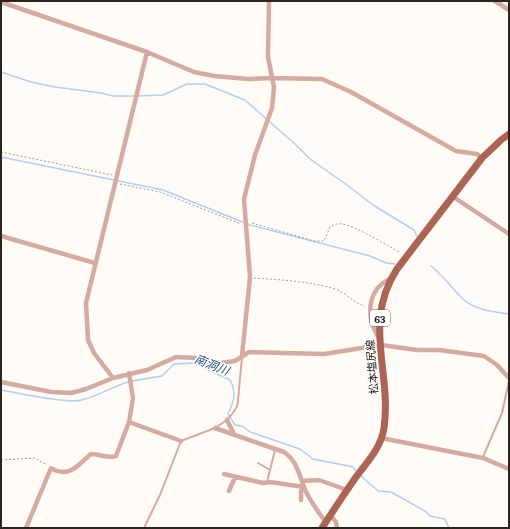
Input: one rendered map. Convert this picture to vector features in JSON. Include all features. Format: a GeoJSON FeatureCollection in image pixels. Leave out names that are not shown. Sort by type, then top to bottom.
{"type":"FeatureCollection","features":[{"type":"Feature","properties":{"kind":"main road","name":"松本塩尻線"},"geometry":{"type":"LineString","coordinates":[[324,525],[377,448],[384,428],[385,406],[380,342],[380,310],[384,293],[390,279],[482,158],[509,134]]}},
{"type":"Feature","properties":{"kind":"street"},"geometry":{"type":"LineString","coordinates":[[242,356],[250,278],[244,198],[255,155],[272,108],[274,87],[268,57],[269,1]]}},
{"type":"Feature","properties":{"kind":"street"},"geometry":{"type":"LineString","coordinates":[[495,1],[509,10]]}},
{"type":"Feature","properties":{"kind":"street"},"geometry":{"type":"LineString","coordinates":[[1,2],[147,52],[194,72],[214,76],[248,79],[322,79],[351,92],[456,151],[477,154],[482,158]]}},
{"type":"Feature","properties":{"kind":"street"},"geometry":{"type":"LineString","coordinates":[[113,378],[94,353],[88,340],[86,303],[147,52]]}},
{"type":"Feature","properties":{"kind":"street"},"geometry":{"type":"LineString","coordinates":[[452,196],[509,234]]}},
{"type":"Feature","properties":{"kind":"street"},"geometry":{"type":"LineString","coordinates":[[1,236],[95,264]]}},
{"type":"Feature","properties":{"kind":"street"},"geometry":{"type":"LineString","coordinates":[[380,342],[371,320],[370,306],[372,298],[378,288],[390,279]]}},
{"type":"Feature","properties":{"kind":"street"},"geometry":{"type":"LineString","coordinates":[[1,382],[51,392],[71,393],[129,373],[147,370],[176,357],[196,358],[214,364],[235,361],[249,352],[324,354],[380,342],[417,350],[439,350],[484,356],[509,378]]}},
{"type":"Feature","properties":{"kind":"street"},"geometry":{"type":"LineString","coordinates":[[26,528],[50,468],[62,473],[74,469],[91,454],[114,458],[129,422],[133,398],[129,373]]}},
{"type":"Feature","properties":{"kind":"street"},"geometry":{"type":"LineString","coordinates":[[227,420],[234,434]]}},
{"type":"Feature","properties":{"kind":"street"},"geometry":{"type":"LineString","coordinates":[[129,422],[181,441]]}},
{"type":"Feature","properties":{"kind":"street"},"geometry":{"type":"LineString","coordinates":[[215,428],[284,452],[294,461],[304,487],[324,525]]}},
{"type":"Feature","properties":{"kind":"street"},"geometry":{"type":"LineString","coordinates":[[381,438],[483,458],[509,469]]}},
{"type":"Feature","properties":{"kind":"street"},"geometry":{"type":"LineString","coordinates":[[224,474],[263,483],[270,482],[304,487]]}},
{"type":"Feature","properties":{"kind":"street"},"geometry":{"type":"LineString","coordinates":[[229,491],[235,477]]}},
{"type":"Feature","properties":{"kind":"street"},"geometry":{"type":"LineString","coordinates":[[302,481],[319,480],[347,490]]}},
{"type":"Feature","properties":{"kind":"street"},"geometry":{"type":"LineString","coordinates":[[301,500],[301,491],[304,487]]}},
{"type":"Feature","properties":{"kind":"street"},"geometry":{"type":"LineString","coordinates":[[330,515],[336,522],[337,528]]}},
{"type":"Feature","properties":{"kind":"lane"},"geometry":{"type":"LineString","coordinates":[[144,528],[160,495],[181,441],[215,428],[227,420],[237,406],[242,356]]}},
{"type":"Feature","properties":{"kind":"lane"},"geometry":{"type":"LineString","coordinates":[[483,458],[502,414],[509,381]]}},
{"type":"Feature","properties":{"kind":"lane"},"geometry":{"type":"LineString","coordinates":[[267,482],[276,449]]}},
{"type":"Feature","properties":{"kind":"lane"},"geometry":{"type":"LineString","coordinates":[[258,463],[270,470]]}},
{"type":"Feature","properties":{"kind":"path"},"geometry":{"type":"LineString","coordinates":[[1,152],[116,176]]}},
{"type":"Feature","properties":{"kind":"path"},"geometry":{"type":"LineString","coordinates":[[115,183],[160,192],[245,223],[310,240],[322,241],[324,240],[330,227],[336,224],[344,224],[407,256]]}},
{"type":"Feature","properties":{"kind":"path"},"geometry":{"type":"LineString","coordinates":[[250,278],[304,281],[337,290],[344,293],[356,303],[370,306]]}},
{"type":"Feature","properties":{"kind":"path"},"geometry":{"type":"LineString","coordinates":[[1,460],[35,458],[50,468]]}},
{"type":"Feature","properties":{"kind":"waterway"},"geometry":{"type":"LineString","coordinates":[[1,72],[31,82],[55,87],[113,96],[134,96]]}},
{"type":"Feature","properties":{"kind":"waterway"},"geometry":{"type":"LineString","coordinates":[[138,96],[163,95],[187,84],[205,84],[245,100],[310,159],[373,205],[414,230],[417,236]]}},
{"type":"Feature","properties":{"kind":"waterway"},"geometry":{"type":"LineString","coordinates":[[1,157],[163,190],[250,225],[370,256],[386,263],[395,264]]}},
{"type":"Feature","properties":{"kind":"waterway"},"geometry":{"type":"LineString","coordinates":[[431,266],[464,300],[485,310],[509,314]]}},
{"type":"Feature","properties":{"kind":"waterway","name":"南洞川"},"geometry":{"type":"LineString","coordinates":[[132,381],[162,376],[174,364],[193,363],[230,380],[234,397],[228,414],[235,425],[242,426],[250,432],[300,449],[313,459],[353,467],[356,471]]}},
{"type":"Feature","properties":{"kind":"waterway","name":"南洞川"},"geometry":{"type":"LineString","coordinates":[[1,390],[30,396],[75,401],[88,398],[128,382]]}},
{"type":"Feature","properties":{"kind":"waterway","name":"南洞川"},"geometry":{"type":"LineString","coordinates":[[360,475],[378,491],[391,492],[425,511],[430,516],[445,519],[449,528]]}}]}
